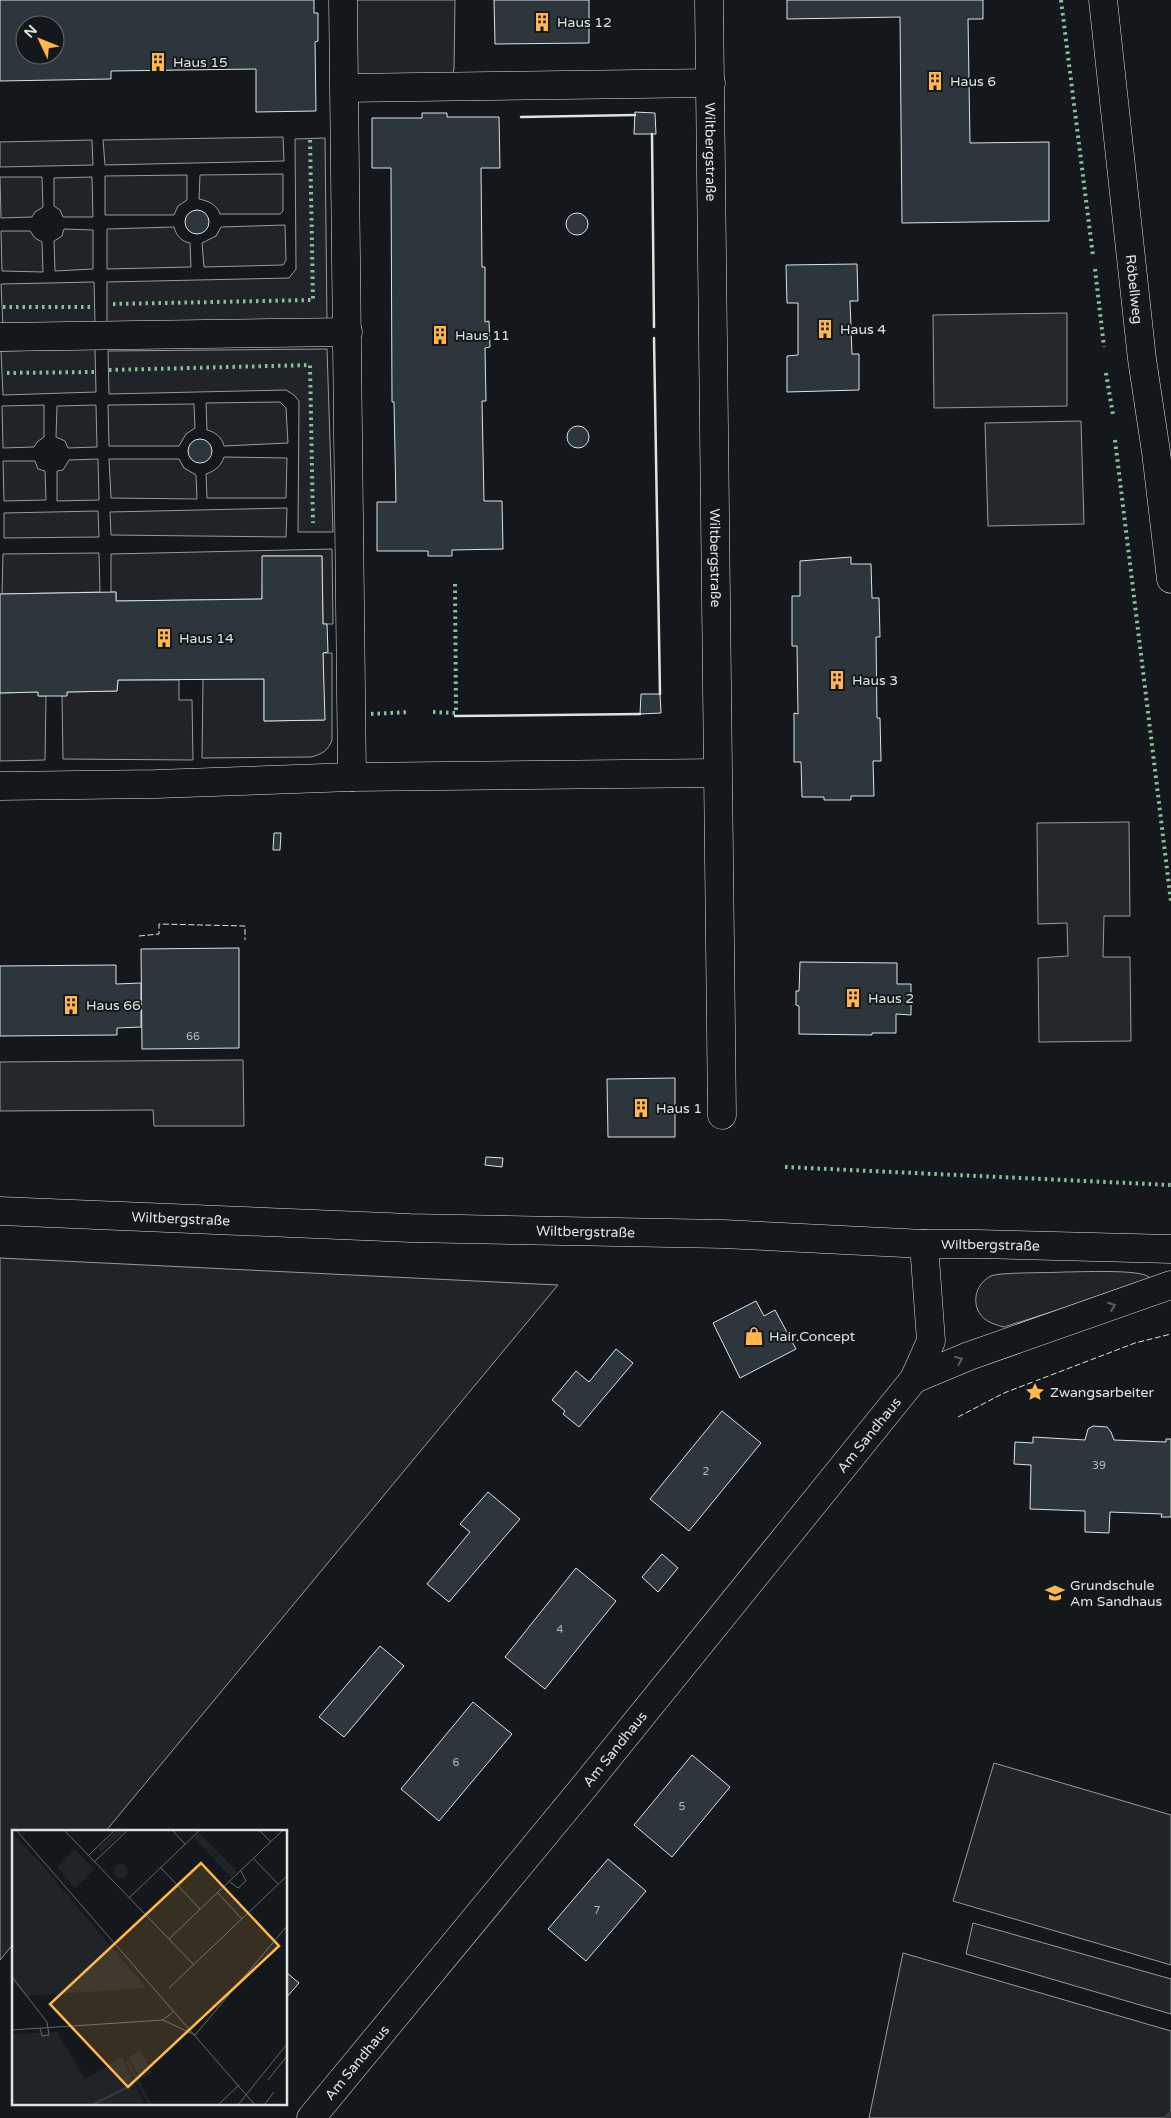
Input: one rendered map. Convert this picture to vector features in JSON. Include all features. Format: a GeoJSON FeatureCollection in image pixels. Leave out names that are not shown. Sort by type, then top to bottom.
{"type":"FeatureCollection","features":[{"type":"Feature","properties":{"kind":"street"},"geometry":{"type":"LineString","coordinates":[[343,0],[352,777]]}},
{"type":"Feature","properties":{"kind":"street","name":"Wiltbergstraße"},"geometry":{"type":"LineString","coordinates":[[709,0],[722,1115]]}},
{"type":"Feature","properties":{"kind":"street","name":"Röbellweg"},"geometry":{"type":"LineString","coordinates":[[1103,0],[1142,359],[1156,452],[1171,579]]}},
{"type":"Feature","properties":{"kind":"street"},"geometry":{"type":"LineString","coordinates":[[345,88],[711,83]]}},
{"type":"Feature","properties":{"kind":"street"},"geometry":{"type":"LineString","coordinates":[[0,337],[348,332]]}},
{"type":"Feature","properties":{"kind":"street"},"geometry":{"type":"LineString","coordinates":[[0,786],[156,784],[352,777],[717,773]]}},
{"type":"Feature","properties":{"kind":"street","name":"Wiltbergstraße"},"geometry":{"type":"LineString","coordinates":[[0,1211],[410,1228],[723,1234],[924,1244],[1171,1249]]}},
{"type":"Feature","properties":{"kind":"street","name":"Am Sandhaus"},"geometry":{"type":"LineString","coordinates":[[311,2118],[588,1782],[914,1379],[930,1341],[924,1244]]}},
{"type":"Feature","properties":{"kind":"street","name":"Am Sandhaus"},"geometry":{"type":"LineString","coordinates":[[914,1379],[969,1356],[1171,1285]]}},
{"type":"Feature","properties":{"kind":"shaded area"},"geometry":{"type":"Polygon","coordinates":[[[353,0],[455,0],[454,69],[452,76],[356,75],[353,0]]]}},
{"type":"Feature","properties":{"kind":"shaded area"},"geometry":{"type":"Polygon","coordinates":[[[283,137],[284,161],[105,165],[103,140],[283,137]]]}},
{"type":"Feature","properties":{"kind":"shaded area"},"geometry":{"type":"Polygon","coordinates":[[[325,138],[327,320],[107,326],[107,282],[289,278],[296,269],[295,139],[325,138]]]}},
{"type":"Feature","properties":{"kind":"shaded area"},"geometry":{"type":"Polygon","coordinates":[[[92,140],[93,165],[0,167],[0,142],[92,140]]]}},
{"type":"Feature","properties":{"kind":"shaded area"},"geometry":{"type":"Polygon","coordinates":[[[283,174],[283,211],[280,214],[220,214],[212,204],[199,199],[200,175],[283,174]]]}},
{"type":"Feature","properties":{"kind":"shaded area"},"geometry":{"type":"Polygon","coordinates":[[[187,175],[187,200],[178,206],[174,215],[105,215],[105,176],[187,175]]]}},
{"type":"Feature","properties":{"kind":"shaded area"},"geometry":{"type":"Polygon","coordinates":[[[0,177],[42,177],[43,207],[35,212],[32,217],[1,218],[0,177]]]}},
{"type":"Feature","properties":{"kind":"shaded area"},"geometry":{"type":"Polygon","coordinates":[[[92,177],[93,217],[63,217],[60,210],[54,206],[54,178],[92,177]]]}},
{"type":"Feature","properties":{"kind":"shaded area"},"geometry":{"type":"Polygon","coordinates":[[[285,225],[286,260],[283,265],[204,267],[202,243],[216,236],[221,227],[285,225]]]}},
{"type":"Feature","properties":{"kind":"shaded area"},"geometry":{"type":"Polygon","coordinates":[[[174,227],[180,238],[190,243],[191,267],[107,269],[107,229],[174,227]]]}},
{"type":"Feature","properties":{"kind":"shaded area"},"geometry":{"type":"Polygon","coordinates":[[[64,229],[93,230],[93,269],[55,271],[54,241],[62,236],[64,229]]]}},
{"type":"Feature","properties":{"kind":"shaded area"},"geometry":{"type":"Polygon","coordinates":[[[1,231],[30,231],[35,238],[42,242],[43,272],[2,271],[1,231]]]}},
{"type":"Feature","properties":{"kind":"shaded area"},"geometry":{"type":"Polygon","coordinates":[[[94,282],[95,324],[3,327],[1,284],[94,282]]]}},
{"type":"Feature","properties":{"kind":"shaded area"},"geometry":{"type":"Polygon","coordinates":[[[1067,313],[1067,406],[934,408],[933,315],[1067,313]]]}},
{"type":"Feature","properties":{"kind":"shaded area"},"geometry":{"type":"Polygon","coordinates":[[[95,349],[96,392],[3,395],[1,351],[95,349]]]}},
{"type":"Feature","properties":{"kind":"shaded area"},"geometry":{"type":"Polygon","coordinates":[[[327,349],[333,532],[298,532],[299,401],[286,390],[109,394],[108,351],[327,349]]]}},
{"type":"Feature","properties":{"kind":"shaded area"},"geometry":{"type":"Polygon","coordinates":[[[280,402],[286,408],[288,443],[224,446],[218,436],[207,430],[206,403],[280,402]]]}},
{"type":"Feature","properties":{"kind":"shaded area"},"geometry":{"type":"Polygon","coordinates":[[[194,404],[195,428],[186,434],[179,446],[109,446],[108,405],[194,404]]]}},
{"type":"Feature","properties":{"kind":"shaded area"},"geometry":{"type":"Polygon","coordinates":[[[44,405],[44,437],[34,447],[3,448],[2,406],[44,405]]]}},
{"type":"Feature","properties":{"kind":"shaded area"},"geometry":{"type":"Polygon","coordinates":[[[96,405],[97,447],[68,448],[65,441],[56,437],[57,406],[96,405]]]}},
{"type":"Feature","properties":{"kind":"shaded area"},"geometry":{"type":"Polygon","coordinates":[[[1081,421],[1084,524],[988,526],[985,423],[1081,421]]]}},
{"type":"Feature","properties":{"kind":"shaded area"},"geometry":{"type":"Polygon","coordinates":[[[224,457],[287,458],[286,498],[207,498],[206,474],[217,468],[224,457]]]}},
{"type":"Feature","properties":{"kind":"shaded area"},"geometry":{"type":"Polygon","coordinates":[[[98,459],[99,500],[57,501],[57,471],[63,470],[69,460],[98,459]]]}},
{"type":"Feature","properties":{"kind":"shaded area"},"geometry":{"type":"Polygon","coordinates":[[[109,459],[179,459],[184,468],[196,475],[197,499],[111,498],[109,459]]]}},
{"type":"Feature","properties":{"kind":"shaded area"},"geometry":{"type":"Polygon","coordinates":[[[3,461],[35,461],[38,469],[45,471],[46,500],[4,501],[3,461]]]}},
{"type":"Feature","properties":{"kind":"shaded area"},"geometry":{"type":"Polygon","coordinates":[[[287,508],[286,537],[111,535],[110,512],[287,508]]]}},
{"type":"Feature","properties":{"kind":"shaded area"},"geometry":{"type":"Polygon","coordinates":[[[98,511],[99,537],[4,538],[4,513],[98,511]]]}},
{"type":"Feature","properties":{"kind":"shaded area"},"geometry":{"type":"Polygon","coordinates":[[[332,549],[333,624],[323,624],[322,556],[263,556],[262,599],[116,601],[116,592],[111,592],[111,554],[332,549]]]}},
{"type":"Feature","properties":{"kind":"shaded area"},"geometry":{"type":"Polygon","coordinates":[[[99,553],[100,592],[2,594],[3,554],[99,553]]]}},
{"type":"Feature","properties":{"kind":"shaded area"},"geometry":{"type":"Polygon","coordinates":[[[323,653],[332,653],[332,740],[324,752],[311,757],[202,758],[203,679],[264,679],[264,721],[324,720],[323,653]]]}},
{"type":"Feature","properties":{"kind":"shaded area"},"geometry":{"type":"Polygon","coordinates":[[[118,680],[179,680],[179,700],[192,700],[193,760],[63,759],[62,696],[67,695],[67,692],[117,691],[118,680]]]}},
{"type":"Feature","properties":{"kind":"shaded area"},"geometry":{"type":"Polygon","coordinates":[[[38,692],[39,696],[46,696],[45,760],[0,761],[0,693],[38,692]]]}},
{"type":"Feature","properties":{"kind":"shaded area"},"geometry":{"type":"Polygon","coordinates":[[[1129,822],[1130,916],[1104,916],[1103,957],[1130,957],[1131,1041],[1039,1042],[1038,958],[1068,956],[1067,923],[1038,924],[1037,823],[1129,822]]]}},
{"type":"Feature","properties":{"kind":"shaded area"},"geometry":{"type":"Polygon","coordinates":[[[243,1060],[244,1126],[154,1126],[153,1110],[0,1111],[0,1062],[243,1060]]]}},
{"type":"Feature","properties":{"kind":"shaded area"},"geometry":{"type":"Polygon","coordinates":[[[0,1258],[558,1285],[107,1830],[12,1830],[12,1945],[0,1960],[0,1258]]]}},
{"type":"Feature","properties":{"kind":"shaded area"},"geometry":{"type":"Polygon","coordinates":[[[1096,1271],[1143,1274],[1149,1277],[1146,1282],[1004,1327],[988,1321],[981,1316],[977,1308],[976,1298],[978,1289],[991,1276],[1015,1273],[1096,1271]]]}},
{"type":"Feature","properties":{"kind":"shaded area"},"geometry":{"type":"Polygon","coordinates":[[[994,1763],[1171,1815],[1171,1965],[953,1901],[994,1763]]]}},
{"type":"Feature","properties":{"kind":"shaded area"},"geometry":{"type":"Polygon","coordinates":[[[973,1923],[1171,1979],[1171,2014],[966,1954],[973,1923]]]}},
{"type":"Feature","properties":{"kind":"shaded area"},"geometry":{"type":"Polygon","coordinates":[[[903,1953],[1171,2031],[1171,2118],[869,2118],[903,1953]]]}},
{"type":"Feature","properties":{"kind":"building","name":"Haus 15"},"geometry":{"type":"Polygon","coordinates":[[[0,0],[314,0],[314,13],[318,13],[318,41],[315,42],[316,111],[256,112],[256,69],[111,71],[111,79],[0,81],[0,0]]]}},
{"type":"Feature","properties":{"kind":"building","name":"Haus 12"},"geometry":{"type":"Polygon","coordinates":[[[494,0],[589,0],[589,43],[495,44],[494,0]]]}},
{"type":"Feature","properties":{"kind":"building","name":"Haus 6"},"geometry":{"type":"Polygon","coordinates":[[[787,0],[983,0],[983,19],[968,19],[970,143],[1049,142],[1049,221],[902,223],[900,17],[787,19],[787,0]]]}},
{"type":"Feature","properties":{"kind":"building"},"geometry":{"type":"Polygon","coordinates":[[[635,112],[655,113],[656,134],[634,134],[635,112]]]}},
{"type":"Feature","properties":{"kind":"building","name":"Haus 11"},"geometry":{"type":"Polygon","coordinates":[[[422,113],[447,113],[447,117],[499,117],[500,168],[481,168],[482,267],[485,267],[485,322],[489,321],[490,347],[485,348],[486,401],[482,401],[484,501],[502,501],[503,549],[452,550],[452,556],[428,556],[428,551],[377,551],[377,502],[396,502],[394,402],[392,402],[391,168],[372,168],[372,118],[422,118],[422,113]]]}},
{"type":"Feature","properties":{"kind":"building"},"geometry":{"type":"Polygon","coordinates":[[[192,210],[202,210],[209,217],[209,227],[202,234],[192,234],[185,227],[185,217],[192,210]]]}},
{"type":"Feature","properties":{"kind":"building"},"geometry":{"type":"Polygon","coordinates":[[[577,213],[585,216],[588,224],[585,232],[577,235],[569,232],[566,224],[569,216],[577,213]]]}},
{"type":"Feature","properties":{"kind":"building","name":"Haus 4"},"geometry":{"type":"Polygon","coordinates":[[[857,264],[858,301],[850,301],[852,354],[859,354],[859,390],[787,392],[787,356],[798,355],[798,303],[787,303],[786,265],[857,264]]]}},
{"type":"Feature","properties":{"kind":"building"},"geometry":{"type":"Polygon","coordinates":[[[578,426],[586,429],[589,437],[586,445],[578,448],[570,445],[567,437],[570,429],[578,426]]]}},
{"type":"Feature","properties":{"kind":"building"},"geometry":{"type":"Polygon","coordinates":[[[200,439],[209,442],[212,451],[209,460],[200,463],[191,460],[188,451],[191,442],[200,439]]]}},
{"type":"Feature","properties":{"kind":"building","name":"Haus 14"},"geometry":{"type":"Polygon","coordinates":[[[262,556],[322,556],[323,624],[327,624],[328,652],[323,653],[325,720],[264,721],[264,679],[118,680],[117,691],[67,692],[67,696],[38,696],[38,692],[0,693],[0,594],[116,592],[116,601],[262,599],[262,556]]]}},
{"type":"Feature","properties":{"kind":"building","name":"Haus 3"},"geometry":{"type":"Polygon","coordinates":[[[851,557],[851,564],[871,564],[872,598],[879,598],[880,637],[876,637],[877,718],[880,718],[881,761],[873,761],[874,796],[851,796],[851,800],[824,800],[824,797],[802,797],[801,762],[794,762],[794,713],[798,714],[797,646],[792,646],[792,596],[800,596],[800,561],[851,557]]]}},
{"type":"Feature","properties":{"kind":"building"},"geometry":{"type":"Polygon","coordinates":[[[641,694],[660,694],[661,713],[640,714],[641,694]]]}},
{"type":"Feature","properties":{"kind":"building"},"geometry":{"type":"Polygon","coordinates":[[[274,833],[281,833],[280,850],[273,850],[274,833]]]}},
{"type":"Feature","properties":{"kind":"building"},"geometry":{"type":"Polygon","coordinates":[[[239,948],[239,1048],[142,1049],[141,949],[239,948]]]}},
{"type":"Feature","properties":{"kind":"building","name":"Haus 2"},"geometry":{"type":"Polygon","coordinates":[[[800,962],[897,963],[897,984],[911,984],[911,1015],[896,1014],[896,1033],[872,1033],[872,1035],[799,1034],[799,1006],[796,1005],[796,991],[799,991],[800,962]]]}},
{"type":"Feature","properties":{"kind":"building","name":"Haus 66"},"geometry":{"type":"Polygon","coordinates":[[[116,965],[116,984],[141,983],[141,1027],[117,1028],[117,1035],[0,1036],[0,966],[116,965]]]}},
{"type":"Feature","properties":{"kind":"building","name":"Haus 1"},"geometry":{"type":"Polygon","coordinates":[[[675,1078],[675,1137],[608,1137],[607,1079],[675,1078]]]}},
{"type":"Feature","properties":{"kind":"building"},"geometry":{"type":"Polygon","coordinates":[[[486,1157],[503,1158],[502,1167],[485,1165],[486,1157]]]}},
{"type":"Feature","properties":{"kind":"building","name":"Hair.Concept"},"geometry":{"type":"Polygon","coordinates":[[[756,1301],[764,1316],[775,1310],[796,1349],[740,1378],[713,1323],[756,1301]]]}},
{"type":"Feature","properties":{"kind":"building"},"geometry":{"type":"Polygon","coordinates":[[[616,1349],[633,1363],[579,1427],[563,1414],[565,1411],[552,1400],[576,1371],[589,1382],[616,1349]]]}},
{"type":"Feature","properties":{"kind":"building"},"geometry":{"type":"Polygon","coordinates":[[[722,1411],[761,1443],[689,1531],[650,1499],[722,1411]]]}},
{"type":"Feature","properties":{"kind":"building"},"geometry":{"type":"Polygon","coordinates":[[[1093,1426],[1107,1427],[1114,1440],[1166,1442],[1166,1439],[1171,1439],[1171,1517],[1161,1517],[1162,1514],[1110,1512],[1109,1533],[1085,1532],[1085,1511],[1030,1509],[1031,1465],[1014,1464],[1015,1442],[1033,1443],[1033,1437],[1085,1440],[1088,1429],[1093,1426]]]}},
{"type":"Feature","properties":{"kind":"building"},"geometry":{"type":"Polygon","coordinates":[[[488,1492],[520,1519],[449,1602],[427,1584],[470,1532],[460,1524],[488,1492]]]}},
{"type":"Feature","properties":{"kind":"building"},"geometry":{"type":"Polygon","coordinates":[[[662,1554],[678,1568],[658,1592],[642,1577],[662,1554]]]}},
{"type":"Feature","properties":{"kind":"building"},"geometry":{"type":"Polygon","coordinates":[[[576,1568],[616,1601],[545,1689],[505,1657],[576,1568]]]}},
{"type":"Feature","properties":{"kind":"building"},"geometry":{"type":"Polygon","coordinates":[[[380,1646],[404,1666],[344,1737],[319,1717],[380,1646]]]}},
{"type":"Feature","properties":{"kind":"building"},"geometry":{"type":"Polygon","coordinates":[[[473,1702],[512,1734],[439,1821],[401,1789],[473,1702]]]}},
{"type":"Feature","properties":{"kind":"building"},"geometry":{"type":"Polygon","coordinates":[[[692,1755],[730,1787],[672,1857],[634,1825],[692,1755]]]}},
{"type":"Feature","properties":{"kind":"building"},"geometry":{"type":"Polygon","coordinates":[[[608,1859],[646,1891],[586,1961],[548,1929],[608,1859]]]}},
{"type":"Feature","properties":{"kind":"building"},"geometry":{"type":"Polygon","coordinates":[[[288,1974],[299,1983],[288,1996],[288,1974]]]}},
{"type":"Feature","properties":{"kind":"hedge"},"geometry":{"type":"LineString","coordinates":[[1061,0],[1093,256]]}},
{"type":"Feature","properties":{"kind":"hedge"},"geometry":{"type":"LineString","coordinates":[[113,304],[313,300],[310,138]]}},
{"type":"Feature","properties":{"kind":"hedge"},"geometry":{"type":"LineString","coordinates":[[1095,269],[1104,347]]}},
{"type":"Feature","properties":{"kind":"hedge"},"geometry":{"type":"LineString","coordinates":[[3,307],[91,307]]}},
{"type":"Feature","properties":{"kind":"hedge"},"geometry":{"type":"LineString","coordinates":[[109,370],[310,365],[313,523]]}},
{"type":"Feature","properties":{"kind":"hedge"},"geometry":{"type":"LineString","coordinates":[[7,373],[95,372]]}},
{"type":"Feature","properties":{"kind":"hedge"},"geometry":{"type":"LineString","coordinates":[[1106,373],[1113,415]]}},
{"type":"Feature","properties":{"kind":"hedge"},"geometry":{"type":"LineString","coordinates":[[1115,440],[1171,902]]}},
{"type":"Feature","properties":{"kind":"hedge"},"geometry":{"type":"LineString","coordinates":[[433,712],[456,713],[455,582]]}},
{"type":"Feature","properties":{"kind":"hedge"},"geometry":{"type":"LineString","coordinates":[[371,714],[409,712]]}},
{"type":"Feature","properties":{"kind":"hedge"},"geometry":{"type":"LineString","coordinates":[[785,1167],[1171,1185]]}},
{"type":"Feature","properties":{"kind":"fence"},"geometry":{"type":"LineString","coordinates":[[139,936],[159,934],[159,924],[245,926],[245,940]]}},
{"type":"Feature","properties":{"kind":"fence"},"geometry":{"type":"LineString","coordinates":[[958,1417],[1004,1393],[1135,1343],[1171,1334]]}},
{"type":"Feature","properties":{"kind":"wall"},"geometry":{"type":"LineString","coordinates":[[521,117],[635,115]]}},
{"type":"Feature","properties":{"kind":"wall"},"geometry":{"type":"LineString","coordinates":[[652,134],[654,327]]}},
{"type":"Feature","properties":{"kind":"wall"},"geometry":{"type":"LineString","coordinates":[[654,338],[660,694]]}},
{"type":"Feature","properties":{"kind":"wall"},"geometry":{"type":"LineString","coordinates":[[455,716],[640,714]]}},
{"type":"Feature","properties":{"kind":"place","name":"Haus 12"},"geometry":{"type":"Point","coordinates":[542,22]}},
{"type":"Feature","properties":{"kind":"place","name":"Haus 15"},"geometry":{"type":"Point","coordinates":[158,62]}},
{"type":"Feature","properties":{"kind":"place","name":"Haus 6"},"geometry":{"type":"Point","coordinates":[935,81]}},
{"type":"Feature","properties":{"kind":"place","name":"Haus 4"},"geometry":{"type":"Point","coordinates":[825,329]}},
{"type":"Feature","properties":{"kind":"place","name":"Haus 11"},"geometry":{"type":"Point","coordinates":[440,335]}},
{"type":"Feature","properties":{"kind":"place","name":"Haus 14"},"geometry":{"type":"Point","coordinates":[164,638]}},
{"type":"Feature","properties":{"kind":"place","name":"Haus 3"},"geometry":{"type":"Point","coordinates":[837,680]}},
{"type":"Feature","properties":{"kind":"place","name":"Haus 2"},"geometry":{"type":"Point","coordinates":[853,998]}},
{"type":"Feature","properties":{"kind":"place","name":"Haus 66"},"geometry":{"type":"Point","coordinates":[71,1005]}},
{"type":"Feature","properties":{"kind":"place","name":"Haus 1"},"geometry":{"type":"Point","coordinates":[641,1108]}},
{"type":"Feature","properties":{"kind":"place","name":"Hair.Concept"},"geometry":{"type":"Point","coordinates":[754,1336]}},
{"type":"Feature","properties":{"kind":"place","name":"Zwangsarbeiter"},"geometry":{"type":"Point","coordinates":[1035,1392]}},
{"type":"Feature","properties":{"kind":"place","name":"Grundschule Am Sandhaus"},"geometry":{"type":"Point","coordinates":[1055,1593]}}]}
